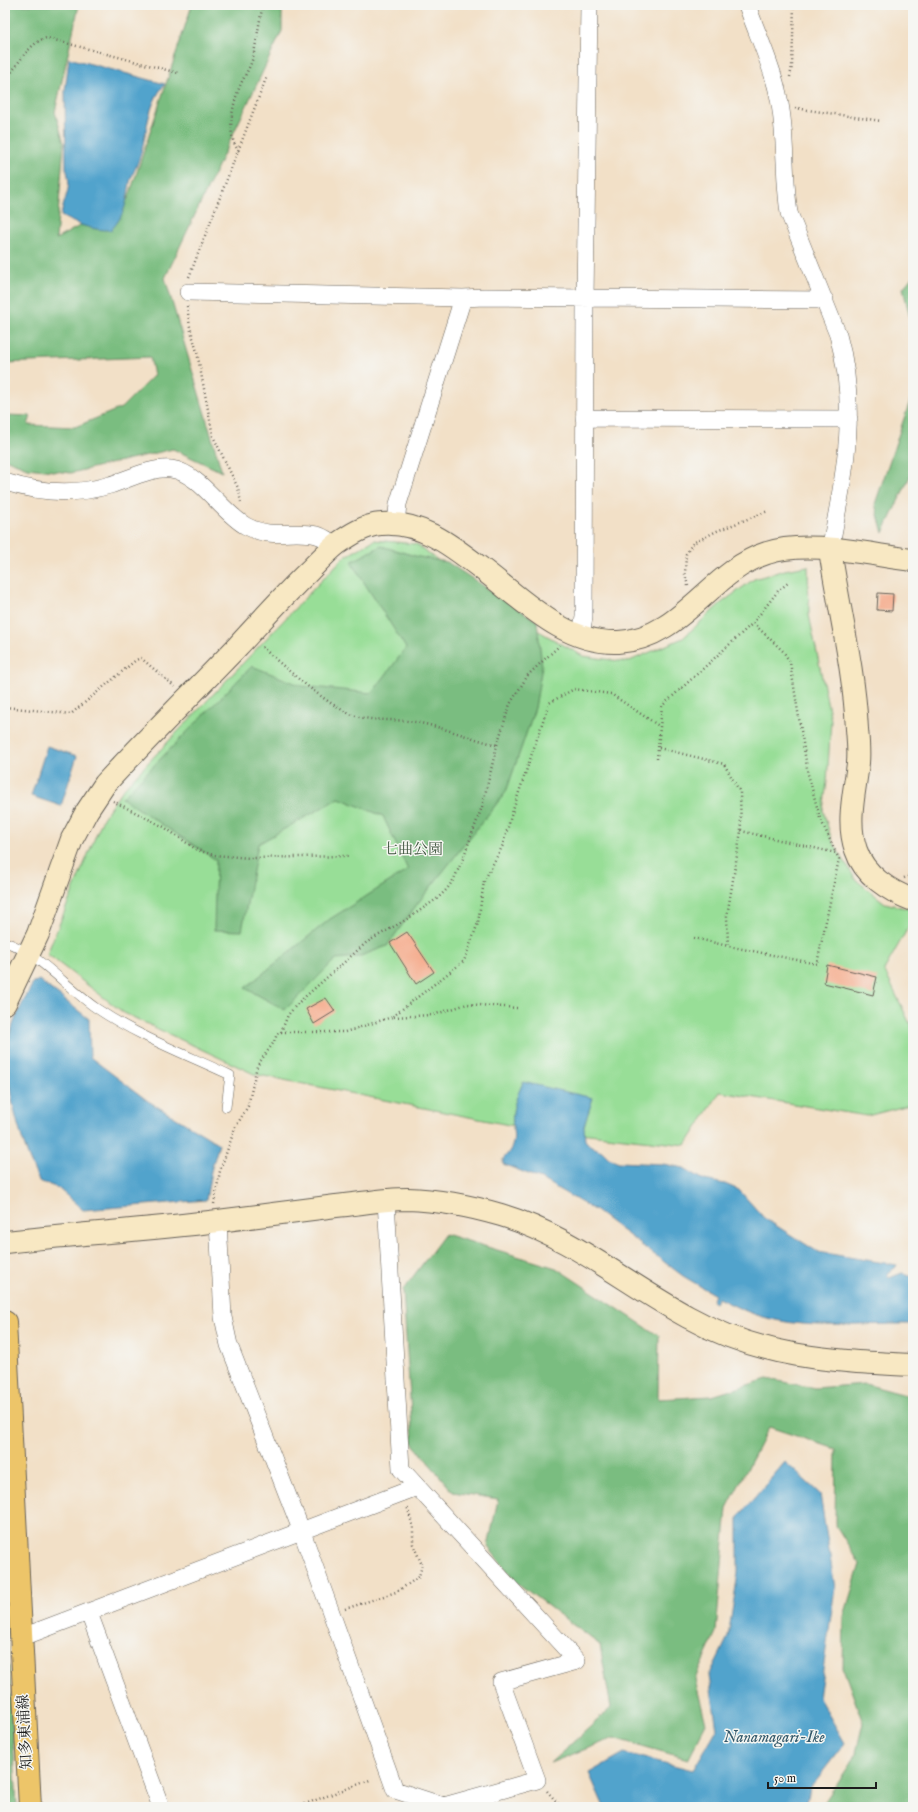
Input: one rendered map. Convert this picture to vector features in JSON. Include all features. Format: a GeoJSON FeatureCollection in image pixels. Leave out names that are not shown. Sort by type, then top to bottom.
{"type":"FeatureCollection","features":[{"type":"Feature","properties":{"kind":"main road","name":"知多東浦線"},"geometry":{"type":"LineString","coordinates":[[5,1322],[20,1638],[30,1807]]}},
{"type":"Feature","properties":{"kind":"street"},"geometry":{"type":"LineString","coordinates":[[575,633],[584,618],[584,418],[589,5]]}},
{"type":"Feature","properties":{"kind":"street"},"geometry":{"type":"LineString","coordinates":[[747,5],[780,104],[785,135],[786,194],[789,212],[825,300],[843,350],[847,382],[849,419],[846,458],[830,550],[857,728],[858,761],[851,832],[856,851],[865,868],[880,883],[899,895],[913,900]]}},
{"type":"Feature","properties":{"kind":"street"},"geometry":{"type":"LineString","coordinates":[[188,292],[463,298],[825,300]]}},
{"type":"Feature","properties":{"kind":"street"},"geometry":{"type":"LineString","coordinates":[[396,524],[398,504],[463,298]]}},
{"type":"Feature","properties":{"kind":"street"},"geometry":{"type":"LineString","coordinates":[[584,418],[849,419]]}},
{"type":"Feature","properties":{"kind":"street"},"geometry":{"type":"LineString","coordinates":[[5,482],[32,489],[77,492],[92,490],[147,472],[171,470],[188,475],[245,525],[259,531],[276,535],[318,535],[336,545]]}},
{"type":"Feature","properties":{"kind":"street"},"geometry":{"type":"LineString","coordinates":[[5,1003],[38,934],[72,839],[87,811],[99,793],[130,757],[283,596],[336,545],[363,529],[381,524],[396,524],[413,527],[450,545],[543,616],[575,633],[607,641],[619,642],[640,638],[659,631],[682,615],[727,575],[752,559],[768,552],[802,548],[913,560]]}},
{"type":"Feature","properties":{"kind":"street"},"geometry":{"type":"LineString","coordinates":[[218,1221],[223,1317],[229,1345],[302,1532],[395,1790],[444,1806],[537,1780],[501,1682],[577,1661],[409,1490],[401,1469],[386,1200]]}},
{"type":"Feature","properties":{"kind":"street"},"geometry":{"type":"LineString","coordinates":[[5,1242],[218,1221],[386,1200],[428,1200],[501,1215],[537,1228],[574,1246],[687,1317],[728,1337],[763,1349],[808,1358],[913,1364]]}},
{"type":"Feature","properties":{"kind":"street"},"geometry":{"type":"LineString","coordinates":[[20,1638],[302,1532],[409,1490]]}},
{"type":"Feature","properties":{"kind":"street"},"geometry":{"type":"LineString","coordinates":[[89,1613],[161,1807]]}},
{"type":"Feature","properties":{"kind":"lane"},"geometry":{"type":"LineString","coordinates":[[5,942],[28,954],[95,1008],[120,1024],[230,1075],[226,1107]]}},
{"type":"Feature","properties":{"kind":"path"},"geometry":{"type":"LineString","coordinates":[[239,151],[234,145],[231,129],[234,108],[238,91],[253,57],[263,5]]}},
{"type":"Feature","properties":{"kind":"path"},"geometry":{"type":"LineString","coordinates":[[794,5],[792,66],[788,89],[780,104],[881,121]]}},
{"type":"Feature","properties":{"kind":"path"},"geometry":{"type":"LineString","coordinates":[[5,82],[16,65],[35,43],[40,39],[47,38],[178,73]]}},
{"type":"Feature","properties":{"kind":"path"},"geometry":{"type":"LineString","coordinates":[[700,600],[687,586],[685,574],[686,554],[693,543],[768,511]]}},
{"type":"Feature","properties":{"kind":"path"},"geometry":{"type":"LineString","coordinates":[[657,760],[662,706],[753,623],[778,591],[788,583]]}},
{"type":"Feature","properties":{"kind":"path"},"geometry":{"type":"LineString","coordinates":[[694,938],[817,964],[839,859],[820,818],[808,774],[790,662],[783,651],[753,623]]}},
{"type":"Feature","properties":{"kind":"path"},"geometry":{"type":"LineString","coordinates":[[218,1221],[214,1206],[214,1198],[220,1171],[235,1128],[248,1106],[257,1066],[274,1042],[277,1034],[281,1032],[288,1015],[298,1003],[367,942],[415,914],[448,889],[462,861],[482,807],[504,717],[515,694],[528,675],[575,633]]}},
{"type":"Feature","properties":{"kind":"path"},"geometry":{"type":"LineString","coordinates":[[248,634],[292,674],[346,712],[356,716],[413,722],[438,727],[497,745]]}},
{"type":"Feature","properties":{"kind":"path"},"geometry":{"type":"LineString","coordinates":[[5,707],[72,714],[136,660],[141,658],[187,697]]}},
{"type":"Feature","properties":{"kind":"path"},"geometry":{"type":"LineString","coordinates":[[392,1017],[464,961],[478,923],[484,881],[503,845],[511,816],[549,702],[574,688],[611,694],[659,726]]}},
{"type":"Feature","properties":{"kind":"path"},"geometry":{"type":"LineString","coordinates":[[659,748],[724,764],[740,792],[741,831],[727,916],[728,946]]}},
{"type":"Feature","properties":{"kind":"path"},"geometry":{"type":"LineString","coordinates":[[99,793],[159,824],[197,850],[214,855],[250,858],[348,856]]}},
{"type":"Feature","properties":{"kind":"path"},"geometry":{"type":"LineString","coordinates":[[741,831],[836,853]]}},
{"type":"Feature","properties":{"kind":"path"},"geometry":{"type":"LineString","coordinates":[[281,1032],[346,1032],[392,1017],[433,1015],[467,1004],[517,1008]]}},
{"type":"Feature","properties":{"kind":"path"},"geometry":{"type":"LineString","coordinates":[[332,1614],[396,1592],[419,1576],[422,1565],[413,1544],[413,1527],[409,1490]]}},
{"type":"Feature","properties":{"kind":"path"},"geometry":{"type":"LineString","coordinates":[[297,1807],[370,1780]]}},
{"type":"Feature","properties":{"kind":"path"},"geometry":{"type":"LineString","coordinates":[[537,1780],[561,1807]]}},
{"type":"Feature","properties":{"kind":"green space"},"geometry":{"type":"Polygon","coordinates":[[[5,5],[79,5],[55,112],[64,143],[56,239],[128,199],[192,5],[282,5],[282,31],[165,278],[222,472],[173,449],[71,473],[27,468],[5,459],[5,415],[31,416],[28,425],[75,427],[121,408],[154,375],[150,357],[5,363],[5,45],[11,34],[5,29],[5,5]]]}},
{"type":"Feature","properties":{"kind":"green space"},"geometry":{"type":"Polygon","coordinates":[[[913,276],[913,331],[903,288],[913,276]]]}},
{"type":"Feature","properties":{"kind":"green space"},"geometry":{"type":"Polygon","coordinates":[[[913,392],[913,470],[883,533],[875,504],[913,392]]]}},
{"type":"Feature","properties":{"kind":"green space","name":"七曲公園"},"geometry":{"type":"Polygon","coordinates":[[[374,540],[416,544],[519,620],[583,656],[627,662],[683,638],[720,604],[754,579],[785,570],[808,566],[809,615],[831,720],[827,782],[823,810],[832,841],[856,880],[885,903],[913,910],[913,919],[884,970],[913,1030],[913,1104],[867,1116],[720,1092],[686,1145],[509,1125],[254,1074],[124,1013],[47,954],[103,818],[124,788],[343,558],[374,540]]]}},
{"type":"Feature","properties":{"kind":"green space"},"geometry":{"type":"Polygon","coordinates":[[[381,546],[419,557],[447,562],[537,621],[542,666],[535,708],[506,792],[418,903],[387,946],[358,957],[336,959],[285,1010],[245,988],[330,919],[408,870],[383,816],[339,798],[258,844],[242,931],[214,930],[216,860],[122,798],[252,666],[302,686],[372,693],[406,648],[351,562],[381,546]]]}},
{"type":"Feature","properties":{"kind":"green space"},"geometry":{"type":"Polygon","coordinates":[[[445,1234],[556,1268],[659,1336],[658,1399],[712,1396],[767,1379],[815,1388],[865,1384],[913,1397],[913,1807],[821,1807],[855,1757],[863,1723],[843,1668],[844,1616],[860,1564],[835,1524],[836,1449],[769,1427],[727,1508],[716,1632],[695,1679],[706,1724],[688,1759],[614,1738],[550,1763],[611,1708],[600,1645],[516,1582],[488,1547],[498,1499],[453,1492],[413,1444],[403,1290],[445,1234]]]}},
{"type":"Feature","properties":{"kind":"green space"},"geometry":{"type":"Polygon","coordinates":[[[5,1592],[17,1807],[5,1807],[5,1592]]]}},
{"type":"Feature","properties":{"kind":"water"},"geometry":{"type":"Polygon","coordinates":[[[69,58],[165,84],[154,101],[148,120],[142,149],[130,182],[125,208],[116,225],[111,230],[85,226],[72,222],[61,216],[69,182],[66,168],[65,91],[69,58]]]}},
{"type":"Feature","properties":{"kind":"water"},"geometry":{"type":"Polygon","coordinates":[[[47,746],[77,756],[61,806],[31,796],[47,746]]]}},
{"type":"Feature","properties":{"kind":"water"},"geometry":{"type":"Polygon","coordinates":[[[39,980],[89,1019],[90,1057],[148,1101],[219,1144],[211,1171],[206,1200],[83,1210],[58,1188],[39,1181],[26,1149],[15,1112],[8,1074],[8,1056],[9,1039],[16,1017],[33,983],[39,980]]]}},
{"type":"Feature","properties":{"kind":"water"},"geometry":{"type":"Polygon","coordinates":[[[523,1082],[593,1098],[584,1126],[585,1140],[590,1146],[602,1151],[609,1158],[619,1162],[663,1164],[684,1168],[704,1180],[725,1184],[739,1190],[764,1218],[818,1252],[897,1265],[887,1273],[889,1278],[902,1273],[913,1276],[913,1324],[811,1325],[790,1323],[751,1313],[718,1298],[715,1303],[712,1301],[715,1295],[683,1276],[596,1211],[541,1179],[503,1164],[503,1159],[512,1147],[514,1137],[512,1120],[514,1108],[523,1082]]]}},
{"type":"Feature","properties":{"kind":"water","name":"Nanamagari-Ike"},"geometry":{"type":"Polygon","coordinates":[[[785,1462],[820,1494],[835,1588],[819,1698],[845,1743],[810,1788],[806,1807],[604,1807],[589,1773],[624,1753],[693,1770],[717,1729],[709,1676],[728,1637],[738,1573],[738,1517],[785,1462]]]}},
{"type":"Feature","properties":{"kind":"building"},"geometry":{"type":"Polygon","coordinates":[[[878,593],[893,594],[892,611],[877,610],[878,593]]]}},
{"type":"Feature","properties":{"kind":"building"},"geometry":{"type":"Polygon","coordinates":[[[407,932],[434,972],[416,984],[390,943],[407,932]]]}},
{"type":"Feature","properties":{"kind":"building"},"geometry":{"type":"Polygon","coordinates":[[[827,965],[877,977],[873,995],[824,983],[827,965]]]}},
{"type":"Feature","properties":{"kind":"building"},"geometry":{"type":"Polygon","coordinates":[[[326,998],[335,1011],[314,1024],[306,1009],[326,998]]]}}]}
